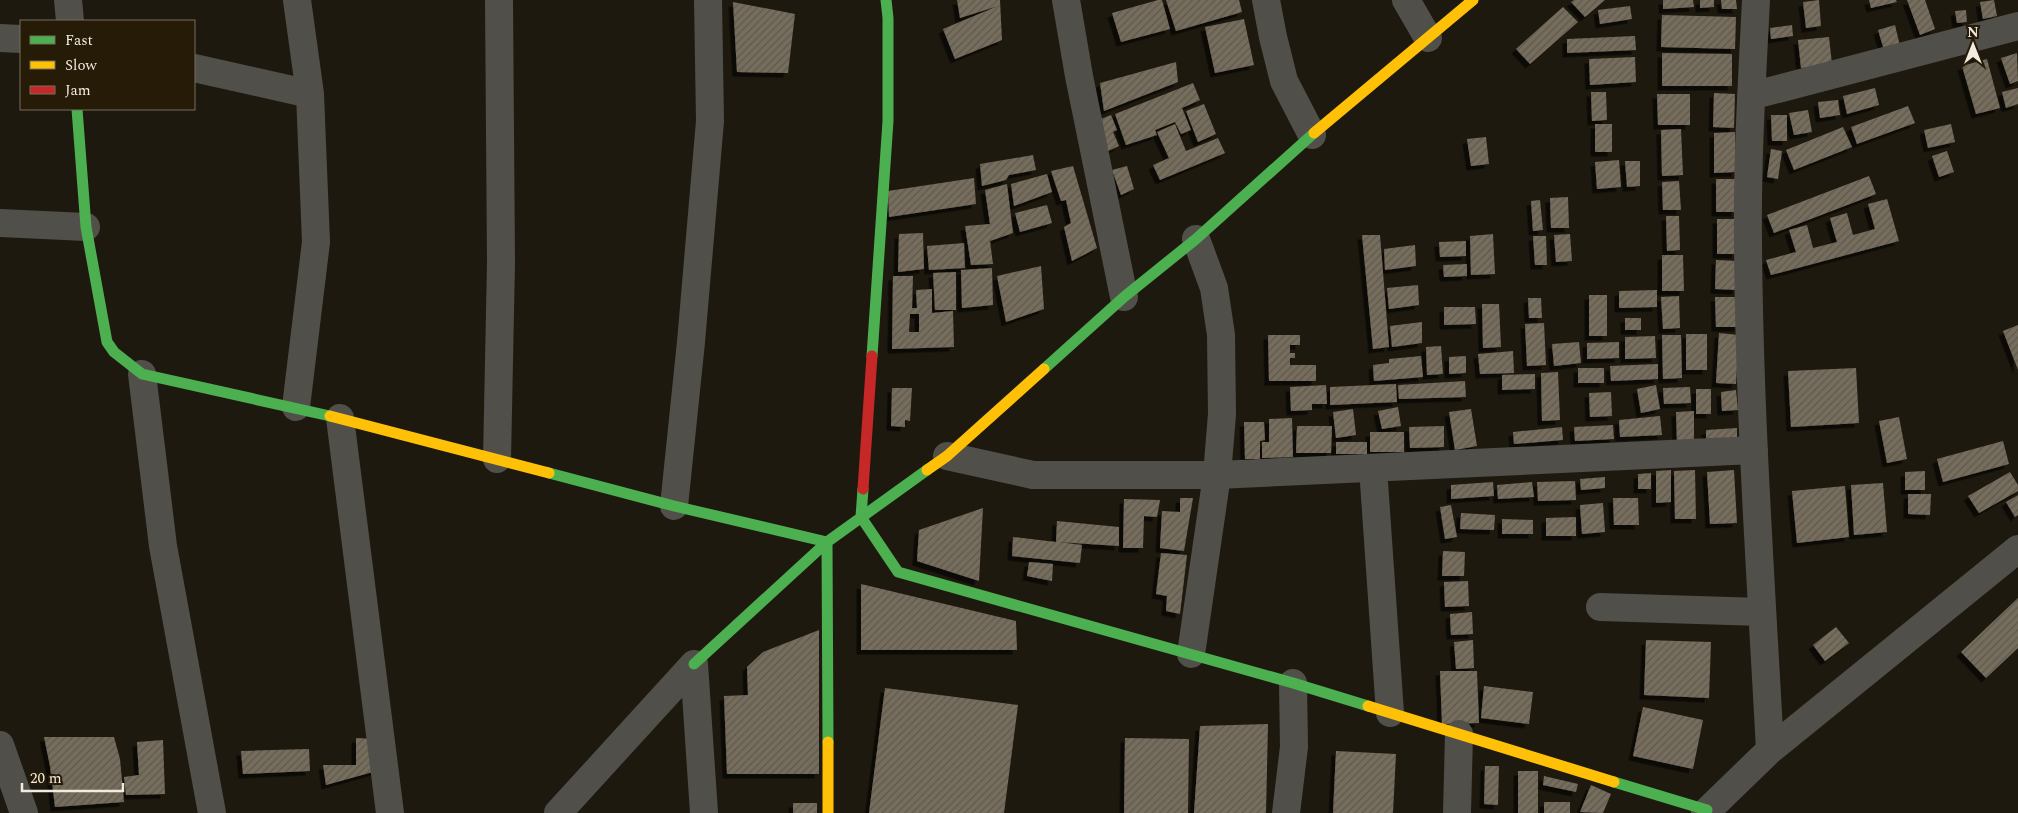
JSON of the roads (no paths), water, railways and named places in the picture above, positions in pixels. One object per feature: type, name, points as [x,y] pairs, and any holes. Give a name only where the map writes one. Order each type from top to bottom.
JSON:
[{"type":"street","points":[[68,0],[70,20]]},
{"type":"street","points":[[296,407],[316,242],[310,94],[297,0]]},
{"type":"street","points":[[497,459],[501,263],[498,0]]},
{"type":"street","points":[[674,506],[691,342],[710,122],[708,0]]},
{"type":"street","points":[[886,0],[888,18],[888,122],[861,517],[898,572],[1293,683],[1706,812],[1770,750],[2018,548]]},
{"type":"street","points":[[1066,0],[1079,76],[1124,296]]},
{"type":"street","points":[[1266,0],[1272,37],[1284,81],[1312,135]]},
{"type":"street","points":[[1406,0],[1428,38]]},
{"type":"street","points":[[558,813],[694,664],[827,542],[947,456],[1124,296],[1196,239],[1312,135],[1473,0]]},
{"type":"street","points":[[1756,0],[1751,96],[1748,241],[1754,450],[1770,750]]},
{"type":"street","points":[[1751,96],[2018,26]]},
{"type":"street","points":[[0,38],[20,38]]},
{"type":"street","points":[[195,68],[310,94]]},
{"type":"street","points":[[78,110],[86,227],[107,342],[114,352],[142,374],[296,407],[674,506],[827,542]]},
{"type":"street","points":[[0,223],[86,227]]},
{"type":"street","points":[[1191,654],[1217,475],[1222,414],[1221,334],[1214,288],[1196,239]]},
{"type":"street","points":[[142,374],[163,546],[212,813]]},
{"type":"street","points":[[340,418],[390,813]]},
{"type":"street","points":[[947,456],[1033,475],[1217,475],[1754,450]]},
{"type":"street","points":[[1373,468],[1390,712]]},
{"type":"street","points":[[827,542],[828,813]]},
{"type":"street","points":[[1600,607],[1762,612]]},
{"type":"street","points":[[694,664],[704,813]]},
{"type":"street","points":[[1286,813],[1294,747],[1293,683]]},
{"type":"street","points":[[1457,813],[1459,734]]},
{"type":"street","points":[[0,745],[24,813]]}]
